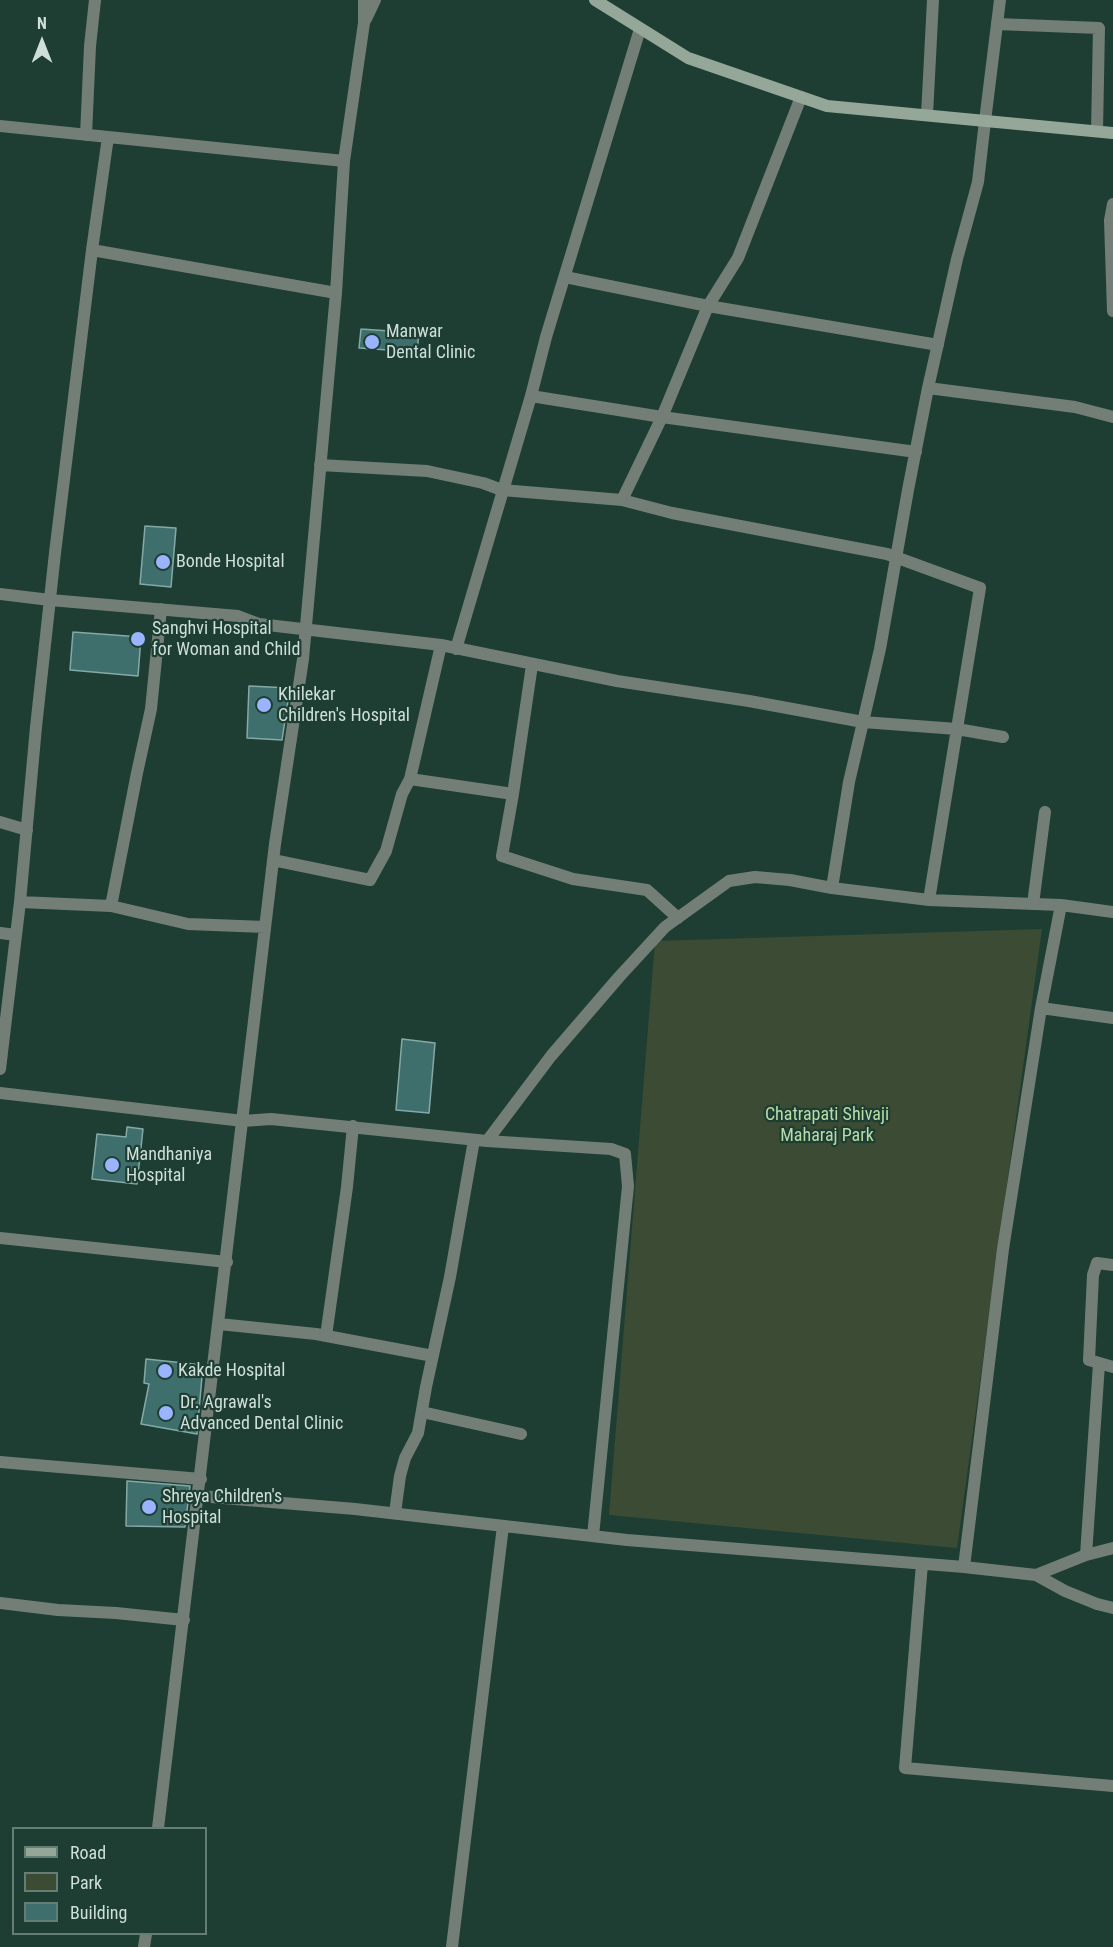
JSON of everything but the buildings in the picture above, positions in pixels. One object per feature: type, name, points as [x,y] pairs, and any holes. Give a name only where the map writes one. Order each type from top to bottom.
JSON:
[{"type":"main road","points":[[594,0],[688,58],[827,106],[1113,133]]},
{"type":"street","points":[[86,135],[90,46],[95,0]]},
{"type":"street","points":[[158,1827],[273,860],[306,630],[336,293],[345,161],[364,23],[364,0]]},
{"type":"street","points":[[364,23],[375,0]]},
{"type":"street","points":[[927,115],[933,0]]},
{"type":"street","points":[[832,888],[849,782],[880,649],[928,388],[957,259],[978,182],[1000,0]]},
{"type":"street","points":[[997,24],[1099,28],[1097,131]]},
{"type":"street","points":[[456,649],[546,338],[640,29]]},
{"type":"street","points":[[622,500],[662,417],[708,306],[738,258],[801,97]]},
{"type":"street","points":[[0,126],[345,161]]},
{"type":"street","points":[[0,1069],[20,902],[50,600],[92,250],[108,137]]},
{"type":"street","points":[[1113,204],[1110,220],[1113,311]]},
{"type":"street","points":[[92,250],[336,293]]},
{"type":"street","points":[[565,277],[708,306],[938,345]]},
{"type":"street","points":[[928,388],[1075,407],[1113,417]]},
{"type":"street","points":[[531,396],[662,417],[915,452]]},
{"type":"street","points":[[320,465],[428,471],[483,483],[502,490],[622,500],[672,513],[896,557],[980,588],[929,900]]},
{"type":"street","points":[[0,594],[238,616],[259,624],[441,645],[532,665],[863,722],[957,729],[1002,737]]},
{"type":"street","points":[[111,906],[151,709],[161,609]]},
{"type":"street","points":[[273,860],[370,880],[386,851],[402,794],[410,779],[441,645]]},
{"type":"street","points":[[532,665],[502,856],[573,879],[646,890],[678,918]]},
{"type":"street","points":[[410,779],[513,794]]},
{"type":"street","points":[[1033,904],[1045,812]]},
{"type":"street","points":[[0,822],[27,830]]},
{"type":"street","points":[[487,1142],[551,1056],[665,927],[729,881],[755,877],[929,900],[1061,905],[1113,912]]},
{"type":"street","points":[[20,902],[111,906],[188,924],[265,927]]},
{"type":"street","points":[[964,1567],[1003,1249],[1041,1008],[1061,905]]},
{"type":"street","points":[[0,933],[16,935]]},
{"type":"street","points":[[1041,1008],[1113,1018]]},
{"type":"street","points":[[0,1093],[243,1121],[271,1119],[487,1142],[611,1149],[625,1155],[628,1186],[593,1536]]},
{"type":"street","points":[[326,1335],[347,1187],[353,1126]]},
{"type":"street","points":[[395,1514],[405,1458],[418,1433],[450,1277],[474,1140]]},
{"type":"street","points":[[0,1238],[226,1262]]},
{"type":"street","points":[[1113,1265],[1097,1263],[1093,1275],[1089,1360],[1113,1366]]},
{"type":"street","points":[[219,1324],[326,1335],[433,1356]]},
{"type":"street","points":[[1086,1554],[1099,1364]]},
{"type":"street","points":[[422,1412],[521,1434]]},
{"type":"street","points":[[0,1462],[201,1479]]},
{"type":"street","points":[[198,1496],[395,1514],[593,1536],[1036,1575],[1065,1591],[1113,1608]]},
{"type":"street","points":[[452,1947],[503,1526]]},
{"type":"street","points":[[1036,1575],[1086,1554],[1113,1548]]},
{"type":"street","points":[[922,1564],[905,1768],[1113,1786]]},
{"type":"street","points":[[0,1603],[184,1620]]},
{"type":"green space","name":"Chatrapati Shivaji Maharaj Park","points":[[1042,929],[957,1548],[609,1515],[655,941]]},
{"type":"place","name":"Manwar Dental Clinic","points":[[372,342]]},
{"type":"place","name":"Bonde Hospital","points":[[163,562]]},
{"type":"place","name":"Sanghvi Hospital for Woman and Child","points":[[138,639]]},
{"type":"place","name":"Khilekar Children's Hospital","points":[[264,705]]},
{"type":"place","name":"Mandhaniya Hospital","points":[[112,1165]]},
{"type":"place","name":"Kakde Hospital","points":[[165,1371]]},
{"type":"place","name":"Dr. Agrawal's Advanced Dental Clinic","points":[[166,1413]]},
{"type":"place","name":"Shreya Children's Hospital","points":[[149,1507]]}]
